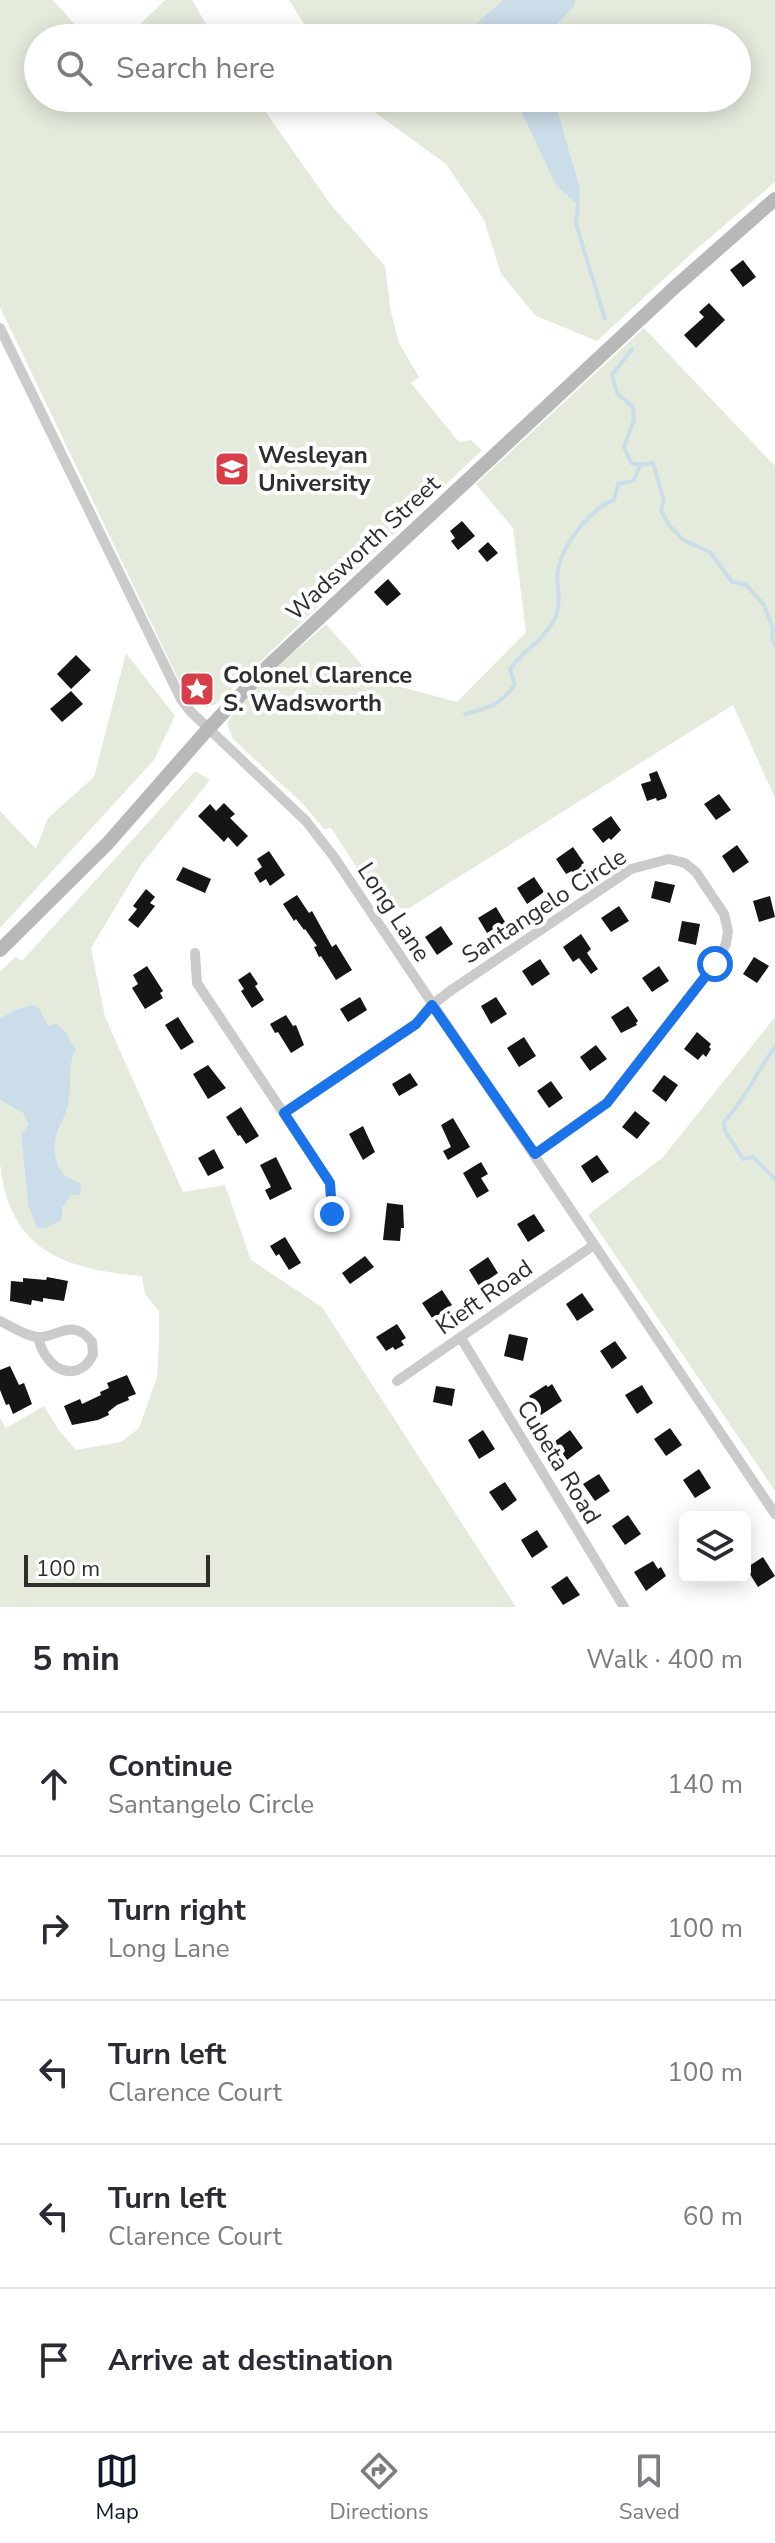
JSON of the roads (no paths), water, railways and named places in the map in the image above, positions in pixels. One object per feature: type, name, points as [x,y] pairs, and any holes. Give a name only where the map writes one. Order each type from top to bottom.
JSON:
[{"type":"street","name":"Wadsworth Street","points":[[0,950],[108,843],[208,729],[290,646],[665,296],[775,199]]},
{"type":"street","name":"Long Lane","points":[[0,328],[174,688],[190,711],[306,821],[334,857],[775,1514]]},
{"type":"street","name":"Santangelo Circle","points":[[284,1113],[416,1024],[432,1005],[631,869],[669,859],[685,863],[696,872],[724,914],[728,931],[726,944],[715,964],[607,1103],[535,1154]]},
{"type":"street","points":[[195,953],[197,983],[330,1183],[332,1214]]},
{"type":"street","name":"Kieft Road","points":[[397,1381],[594,1245]]},
{"type":"street","points":[[0,1321],[38,1338],[64,1330],[79,1331],[92,1342],[93,1354],[84,1367],[73,1372],[66,1371],[47,1359],[38,1338]]},
{"type":"street","name":"Cubeta Road","points":[[461,1338],[624,1607]]},
{"type":"water","points":[[503,0],[575,0],[575,5],[557,24],[475,24]]},
{"type":"water","points":[[558,112],[580,188],[579,206],[556,185],[522,113]]},
{"type":"water","points":[[33,1005],[40,1009],[48,1026],[57,1024],[64,1030],[76,1050],[67,1108],[56,1138],[55,1154],[62,1172],[81,1183],[80,1195],[72,1195],[62,1208],[62,1220],[45,1228],[37,1228],[28,1205],[21,1135],[28,1125],[23,1113],[0,1100],[0,1019],[14,1010]]},
{"type":"waterway","points":[[578,202],[576,224],[605,319]]},
{"type":"waterway","points":[[632,349],[612,375],[617,393],[633,407],[634,420],[624,447],[631,463],[653,463],[664,501],[661,510],[669,525],[683,540],[710,552],[732,582],[746,585],[764,605],[773,628],[775,645]]},
{"type":"waterway","points":[[465,714],[494,705],[515,684],[510,669],[546,632],[555,618],[558,569],[566,549],[587,519],[614,500],[618,484],[633,481],[640,466]]},
{"type":"waterway","points":[[775,1047],[724,1122],[725,1131],[743,1159],[753,1157],[775,1179]]},
{"type":"place","name":"Wesleyan University","points":[[232,469]]},
{"type":"place","name":"Colonel Clarence S. Wadsworth","points":[[197,689]]}]
